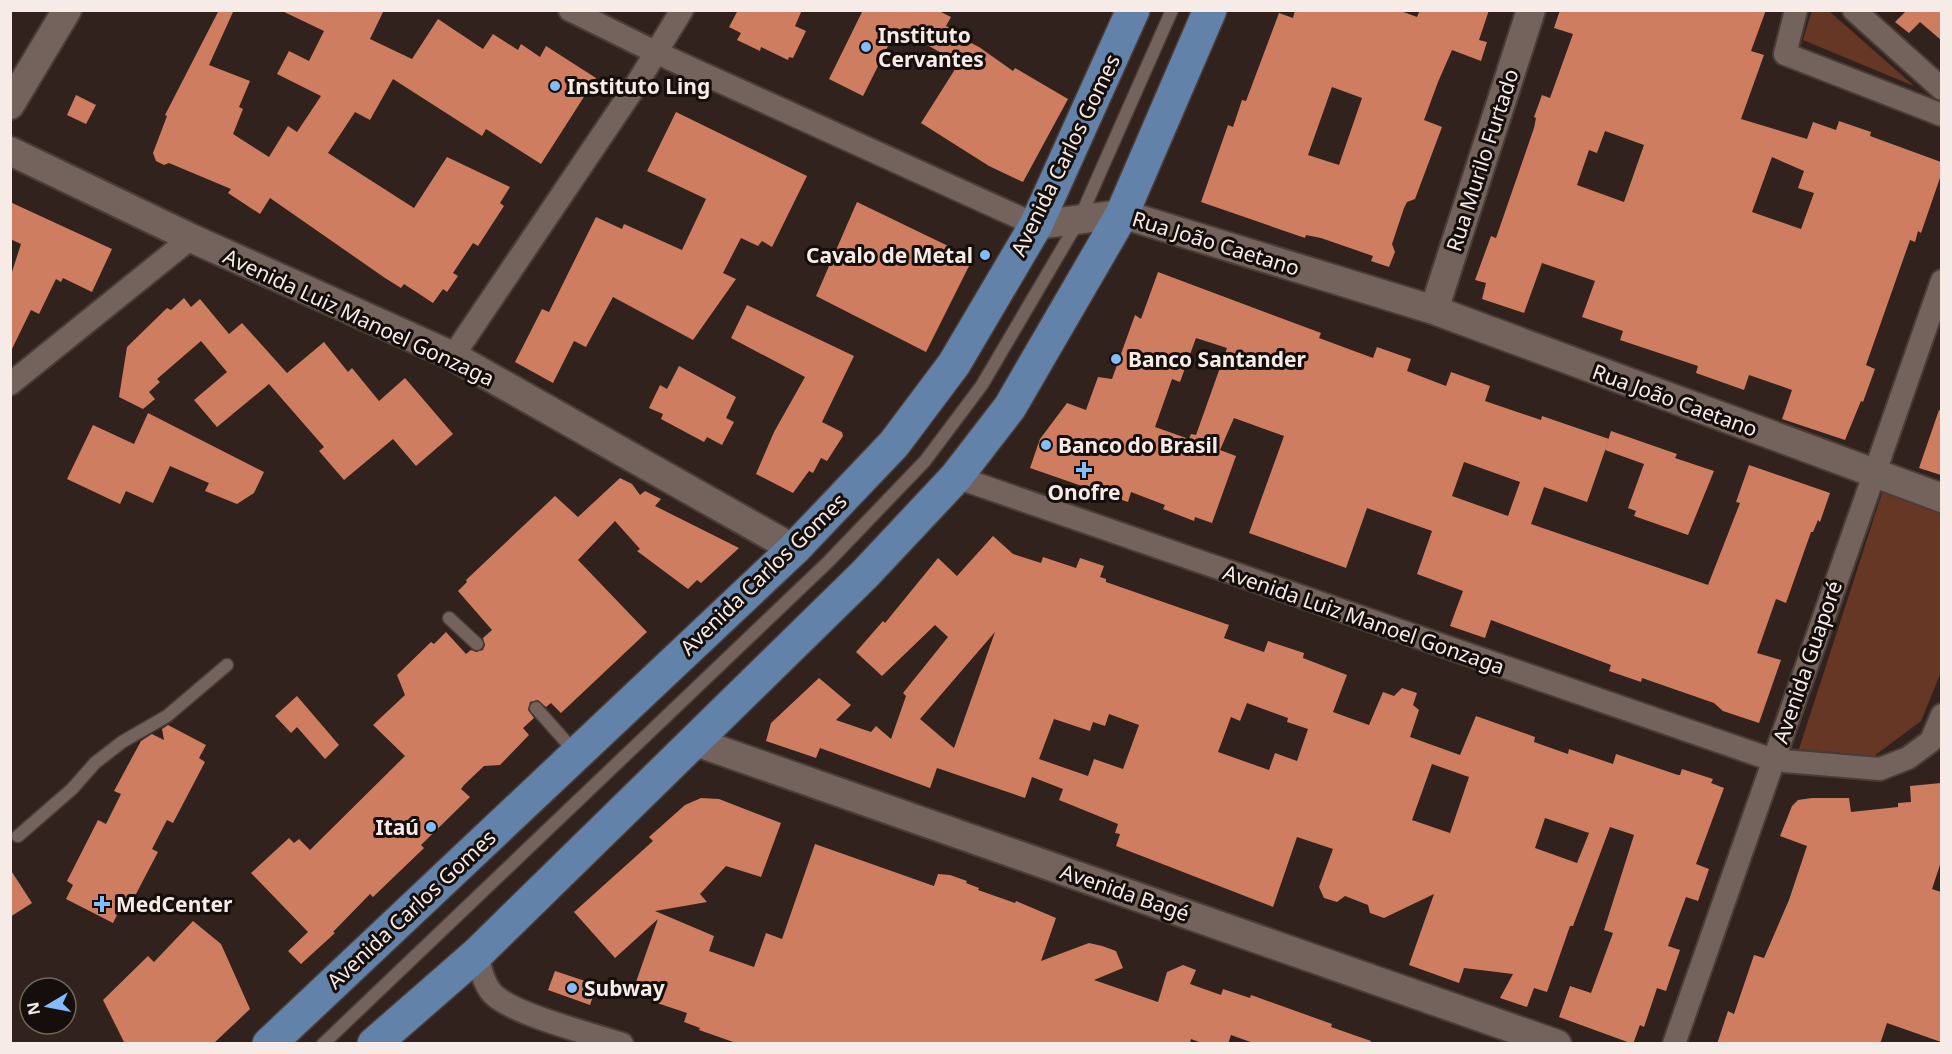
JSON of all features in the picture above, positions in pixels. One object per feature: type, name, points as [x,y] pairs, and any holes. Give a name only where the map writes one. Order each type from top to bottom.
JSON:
[{"type":"main road","name":"Avenida Carlos Gomes","points":[[269,1044],[794,549],[894,444],[954,364],[1036,225],[1133,10]]},
{"type":"main road","points":[[374,1044],[477,954],[865,574],[956,477],[1010,407],[1122,214],[1210,10]]},
{"type":"street","points":[[10,105],[67,10]]},
{"type":"street","points":[[570,10],[655,52],[1036,225]]},
{"type":"street","points":[[453,356],[636,85],[682,10]]},
{"type":"street","name":"Rua Murilo Furtado","points":[[1434,310],[1531,10]]},
{"type":"street","points":[[1796,10],[1785,54],[1941,115]]},
{"type":"street","points":[[1854,10],[1941,88]]},
{"type":"street","name":"Avenida Luiz Manoel Gonzaga","points":[[10,151],[191,238],[453,356],[794,549]]},
{"type":"street","name":"Rua João Caetano","points":[[1036,225],[1122,214],[1434,310],[1941,498]]},
{"type":"street","points":[[10,384],[191,238]]},
{"type":"street","name":"Avenida Guaporé","points":[[1674,1044],[1941,281]]},
{"type":"street","name":"Avenida Luiz Manoel Gonzaga","points":[[956,477],[1773,760],[1880,769],[1908,758],[1931,741],[1941,715]]},
{"type":"street","name":"Avenida Bagé","points":[[693,741],[1557,1044]]},
{"type":"street","points":[[477,954],[482,975],[492,993],[513,1007],[622,1044]]},
{"type":"lane","points":[[323,1044],[829,561],[925,461],[982,386],[1079,220],[1172,11]]},
{"type":"lane","points":[[449,618],[477,645]]},
{"type":"lane","points":[[18,836],[72,789],[95,763],[122,742],[166,716],[228,665]]},
{"type":"lane","points":[[536,708],[577,753]]},
{"type":"shaded area","points":[[1812,10],[1829,11],[1914,86],[1803,40]]},
{"type":"shaded area","points":[[1884,487],[1941,509],[1941,672],[1921,721],[1874,756],[1799,749]]},
{"type":"building","points":[[219,10],[233,12],[209,65],[250,81],[239,107],[243,109],[233,134],[269,157],[288,126],[297,132],[321,96],[277,74],[289,51],[309,61],[324,31],[280,10],[384,10],[370,39],[412,59],[438,19],[483,49],[493,34],[518,50],[521,44],[540,57],[546,46],[596,78],[541,164],[486,129],[482,136],[393,79],[370,120],[355,112],[328,153],[414,208],[447,157],[510,187],[500,203],[504,206],[478,246],[473,243],[453,273],[458,276],[447,292],[443,289],[433,303],[404,284],[401,288],[385,278],[270,198],[260,214],[228,193],[231,189],[169,163],[164,165],[156,161],[153,153],[167,116],[165,115]]},
{"type":"building","points":[[738,10],[802,10],[795,26],[806,31],[793,58],[789,57],[788,60],[761,47],[760,51],[737,40],[741,33],[729,27]]},
{"type":"building","points":[[863,10],[937,10],[951,17],[946,26],[952,29],[950,32],[979,47],[1013,71],[1015,68],[1068,99],[1023,182],[989,166],[921,123],[959,63],[897,28],[863,96],[829,79]]},
{"type":"building","points":[[1295,10],[1398,10],[1417,17],[1420,10],[1489,10],[1479,40],[1487,42],[1481,61],[1452,50],[1438,82],[1424,120],[1442,127],[1415,199],[1407,202],[1404,208],[1392,244],[1395,252],[1389,267],[1371,261],[1373,256],[1321,238],[1306,235],[1305,238],[1201,202],[1228,125],[1233,127],[1242,100],[1246,101],[1279,13],[1293,18]],"holes":[[[1332,87],[1362,98],[1339,165],[1308,155]]]},
{"type":"building","points":[[1560,10],[1766,10],[1751,51],[1764,55],[1741,119],[1807,139],[1813,122],[1836,130],[1839,121],[1871,132],[1870,136],[1941,162],[1941,175],[1921,233],[1918,231],[1915,242],[1910,240],[1866,365],[1875,369],[1845,440],[1782,419],[1792,390],[1749,375],[1744,390],[1696,373],[1698,366],[1620,340],[1623,331],[1582,317],[1595,281],[1542,263],[1524,313],[1482,299],[1486,283],[1475,280],[1491,236],[1496,238],[1534,128],[1536,118],[1534,117],[1542,95],[1550,98],[1573,34],[1554,28]],"holes":[[[1605,131],[1644,145],[1624,202],[1577,185],[1589,150],[1597,153]],[[1772,157],[1804,171],[1798,188],[1814,193],[1801,229],[1752,212]]]},
{"type":"building","points":[[1907,10],[1941,10],[1941,40],[1920,22],[1909,33],[1895,22]]},
{"type":"building","points":[[76,95],[96,105],[86,124],[67,115]]},
{"type":"building","points":[[676,112],[807,176],[772,247],[762,241],[758,246],[741,238],[723,273],[736,279],[693,340],[613,297],[586,347],[574,341],[553,383],[515,362],[542,309],[549,312],[596,217],[622,229],[624,224],[682,250],[706,199],[647,171]]},
{"type":"building","points":[[10,202],[112,249],[92,292],[63,278],[61,282],[56,279],[39,314],[31,310],[10,353],[10,278],[21,244],[10,239]]},
{"type":"building","points":[[857,202],[973,258],[926,352],[816,296]]},
{"type":"building","points":[[1158,272],[1321,333],[1319,338],[1373,358],[1377,347],[1411,359],[1407,371],[1446,386],[1451,372],[1490,386],[1485,401],[1541,420],[1542,416],[1609,439],[1587,502],[1544,487],[1531,524],[1708,585],[1740,503],[1736,502],[1749,465],[1830,493],[1820,522],[1818,520],[1811,532],[1786,603],[1776,599],[1757,653],[1781,660],[1759,723],[1723,711],[1714,703],[1642,678],[1641,682],[1609,671],[1611,665],[1491,620],[1485,638],[1450,626],[1463,591],[1417,574],[1432,531],[1367,508],[1346,568],[1249,533],[1284,436],[1234,418],[1220,450],[1236,456],[1212,523],[1195,517],[1194,521],[1163,509],[1165,505],[1131,492],[1128,502],[1030,468],[1040,439],[1067,403],[1086,410],[1098,377],[1112,379],[1135,315],[1141,319]],"holes":[[[1196,338],[1227,348],[1196,435],[1191,434],[1189,439],[1155,427],[1172,379],[1180,382]],[[1464,462],[1520,482],[1508,516],[1452,496]]]},
{"type":"building","points":[[184,298],[191,307],[200,299],[229,334],[242,323],[287,373],[324,342],[348,372],[352,368],[379,401],[405,378],[453,434],[416,466],[393,439],[344,480],[319,451],[324,447],[269,384],[217,427],[194,400],[227,372],[201,341],[157,379],[160,382],[149,392],[155,399],[143,409],[119,397],[127,347],[167,308],[171,310]]},
{"type":"building","points":[[747,305],[854,356],[822,422],[842,432],[843,436],[827,461],[821,458],[813,473],[809,471],[793,493],[756,474],[774,432],[805,377],[731,338]]},
{"type":"building","points":[[679,366],[736,397],[726,418],[734,422],[722,445],[707,437],[704,442],[661,419],[663,414],[649,408],[660,385],[667,389]]},
{"type":"building","points":[[1939,410],[1941,411],[1941,475],[1919,468]]},
{"type":"building","points":[[148,413],[264,472],[254,493],[237,504],[205,491],[209,483],[170,466],[153,503],[126,491],[120,504],[67,479],[93,425],[134,444]]},
{"type":"building","points":[[1611,431],[1677,454],[1675,458],[1714,471],[1688,535],[1634,516],[1636,511],[1628,508],[1644,464],[1605,450]]},
{"type":"building","points":[[620,478],[632,484],[640,495],[645,491],[661,499],[655,506],[739,548],[701,583],[697,580],[688,589],[637,551],[640,549],[615,521],[578,560],[647,632],[561,713],[551,703],[546,707],[538,700],[530,702],[528,710],[534,718],[523,728],[529,735],[500,765],[484,766],[464,785],[461,789],[470,797],[421,845],[424,848],[373,897],[370,894],[333,932],[335,933],[301,964],[288,951],[308,932],[251,873],[289,838],[294,843],[299,839],[310,850],[405,756],[373,725],[405,695],[397,675],[431,642],[434,644],[446,632],[466,654],[471,650],[476,652],[483,650],[485,645],[483,638],[492,630],[458,591],[467,582],[466,580],[555,496],[578,517]]},
{"type":"building","points":[[993,536],[1013,554],[1041,563],[1043,557],[1076,568],[1080,558],[1104,566],[1100,577],[1106,579],[1106,582],[1229,625],[1224,638],[1264,652],[1268,641],[1304,653],[1303,658],[1347,675],[1333,712],[1369,725],[1383,692],[1394,696],[1402,688],[1417,693],[1413,705],[1419,710],[1410,737],[1460,755],[1476,716],[1535,737],[1534,742],[1568,754],[1569,749],[1613,764],[1616,754],[1678,775],[1682,769],[1713,779],[1711,783],[1724,788],[1696,864],[1709,869],[1698,901],[1686,897],[1668,946],[1680,950],[1666,991],[1657,988],[1644,1027],[1640,1025],[1633,1044],[1559,1017],[1570,986],[1591,993],[1613,933],[1604,930],[1634,835],[1610,827],[1573,926],[1570,926],[1547,992],[1534,988],[1527,1007],[1500,998],[1513,974],[1464,968],[1459,983],[1409,965],[1434,894],[1384,918],[1370,913],[1368,905],[1345,896],[1337,902],[1324,898],[1319,887],[1333,849],[1297,837],[1273,907],[1116,846],[1120,834],[1115,833],[1118,824],[1059,800],[1063,789],[1032,777],[1025,798],[937,768],[930,788],[820,748],[816,758],[766,741],[771,723],[819,678],[851,705],[836,720],[871,732],[876,726],[891,739],[906,696],[903,693],[948,637],[935,625],[882,676],[856,652],[883,621],[885,623],[938,558],[957,576]],"holes":[[[995,632],[954,748],[920,719]],[[1247,703],[1288,718],[1287,722],[1308,729],[1297,761],[1275,753],[1269,770],[1218,752],[1231,717],[1240,721]],[[1109,714],[1139,725],[1123,769],[1094,759],[1088,776],[1039,759],[1054,719],[1090,731],[1093,722],[1105,726]],[[1432,764],[1469,777],[1450,833],[1412,820]],[[1545,818],[1589,833],[1577,863],[1535,848]]]},
{"type":"building","points":[[297,696],[339,745],[325,759],[297,727],[291,733],[275,716]]},
{"type":"building","points":[[168,725],[206,745],[199,758],[205,762],[173,823],[167,820],[152,849],[158,852],[126,913],[120,909],[113,923],[66,899],[73,885],[67,881],[98,820],[106,824],[121,794],[114,791],[141,741],[152,734],[164,740],[162,729]]},
{"type":"building","points":[[1941,783],[1941,862],[1932,889],[1941,892],[1941,1042],[1887,1023],[1880,1044],[1717,1044],[1728,1011],[1734,1014],[1754,955],[1764,958],[1789,900],[1807,846],[1780,836],[1792,806],[1798,800],[1812,798],[1849,798],[1851,812],[1898,807],[1898,803],[1911,802],[1910,786]]},
{"type":"building","points":[[701,798],[719,799],[781,823],[761,877],[726,866],[700,894],[707,902],[655,911],[714,936],[709,951],[754,967],[766,933],[782,939],[815,844],[934,886],[938,874],[950,875],[967,881],[966,883],[979,888],[978,890],[1015,903],[1016,901],[1056,918],[1041,961],[1089,943],[1102,946],[1116,951],[1123,968],[1094,980],[1158,1002],[1167,972],[1183,965],[1196,970],[1190,984],[1221,995],[1223,989],[1250,998],[1251,995],[1332,1024],[1331,1027],[1371,1041],[1370,1044],[1256,1044],[1231,1035],[1228,1044],[1204,1044],[1191,1039],[1190,1044],[739,1044],[699,1030],[700,1028],[684,1022],[687,1013],[654,1002],[636,982],[658,919],[615,958],[574,912],[653,841],[649,837],[685,805]]},
{"type":"building","points":[[10,869],[32,903],[10,917]]},
{"type":"building","points":[[193,921],[221,944],[250,1009],[213,1044],[125,1044],[103,1000],[148,956],[154,962]]},
{"type":"building","name":"Subway","points":[[555,971],[597,985],[590,1005],[548,990]]},
{"type":"place","name":"Instituto Cervantes","points":[[866,47]]},
{"type":"place","name":"Instituto Ling","points":[[555,86]]},
{"type":"place","name":"Cavalo de Metal","points":[[985,255]]},
{"type":"place","name":"Banco Santander","points":[[1116,359]]},
{"type":"place","name":"Banco do Brasil","points":[[1046,445]]},
{"type":"place","name":"Onofre","points":[[1084,470]]},
{"type":"place","name":"Itaú","points":[[431,827]]},
{"type":"place","name":"MedCenter","points":[[102,904]]},
{"type":"place","name":"Subway","points":[[572,988]]}]
